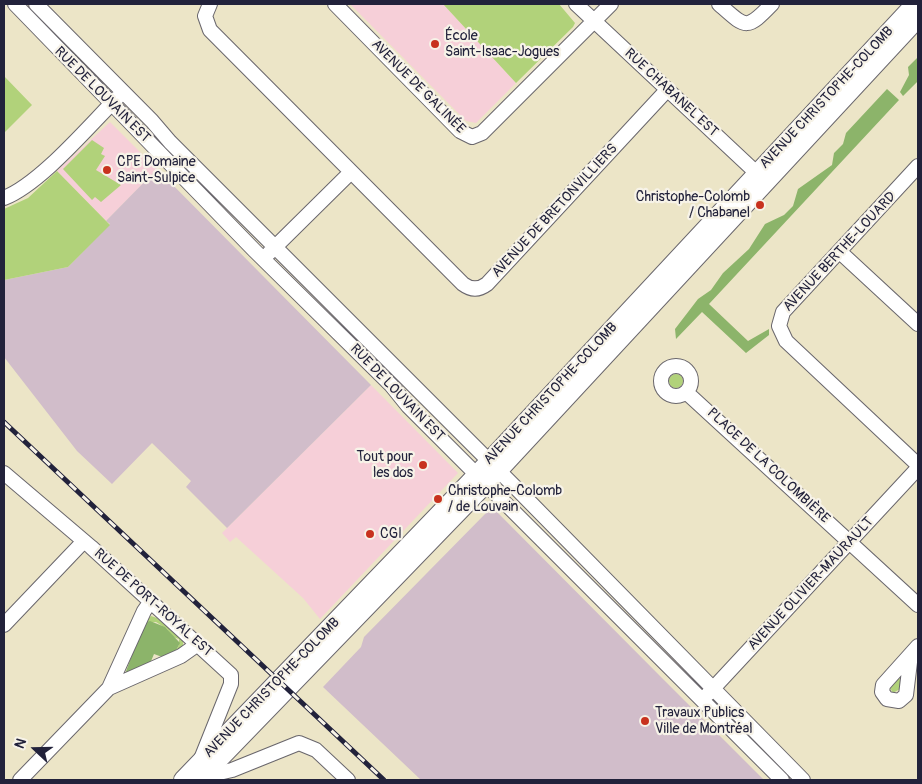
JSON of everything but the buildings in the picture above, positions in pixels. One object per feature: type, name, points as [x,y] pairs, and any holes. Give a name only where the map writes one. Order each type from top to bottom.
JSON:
[{"type":"main road","name":"AVENUE CHRISTOPHE-COLOMB","points":[[762,177],[914,4]]},
{"type":"main road","name":"AVENUE CHRISTOPHE-COLOMB","points":[[183,780],[200,773],[488,472],[762,177],[918,18]]},
{"type":"street","name":"RUE DE LOUVAIN EST","points":[[15,4],[111,104],[391,385],[408,406],[488,472],[713,689],[803,780]]},
{"type":"street","name":"RUE DE LOUVAIN EST","points":[[38,4],[274,247],[703,700],[782,780]]},
{"type":"street","points":[[26,16],[38,4]]},
{"type":"street","name":"AVENUE DE BRETONVILLIERS","points":[[210,4],[205,16],[208,28],[463,284],[470,288],[480,288],[487,284],[668,90]]},
{"type":"street","name":"AVENUE DE GALINÉE","points":[[335,4],[460,131],[472,137],[482,133],[611,4]]},
{"type":"street","name":"RUE CHABANEL EST","points":[[576,4],[762,177]]},
{"type":"street","points":[[719,4],[740,22],[747,24],[755,21],[772,4]]},
{"type":"street","points":[[4,198],[22,189],[34,180],[123,92]]},
{"type":"street","name":"AVENUE BERTHE-LOUARD","points":[[918,166],[783,312],[779,322],[780,333],[786,342],[918,467]]},
{"type":"street","points":[[263,258],[351,172]]},
{"type":"street","points":[[840,252],[917,321]]},
{"type":"street","name":"PLACE DE LA COLOMBIÈRE","points":[[686,392],[918,605]]},
{"type":"street","name":"AVENUE OLIVIER-MAURAULT","points":[[703,700],[918,467]]},
{"type":"street","name":"RUE DE PORT-ROYAL EST","points":[[4,473],[84,541],[229,673],[232,678],[200,773]]},
{"type":"street","points":[[4,625],[84,541]]},
{"type":"street","points":[[20,780],[109,688],[144,611],[151,601]]},
{"type":"street","points":[[109,688],[181,656],[198,644]]},
{"type":"street","points":[[200,773],[232,770],[299,743],[316,750],[348,780]]},
{"type":"shaded area","name":"École Saint-Isaac-Jogues","points":[[350,4],[443,4],[516,83],[476,123],[466,121]]},
{"type":"shaded area","name":"CPE Domaine Saint-Sulpice","points":[[110,122],[157,169],[106,221],[57,171]]},
{"type":"shaded area","points":[[157,169],[371,385],[227,528],[186,487],[191,481],[152,443],[112,484],[77,451],[4,357],[4,280],[68,267],[110,224],[106,221]]},
{"type":"shaded area","points":[[371,385],[458,473],[320,619],[303,598],[236,537],[230,542],[222,533]]},
{"type":"shaded area","points":[[496,511],[764,780],[421,780],[323,687],[361,647],[364,637],[486,513]]},
{"type":"green space","points":[[443,4],[559,4],[575,23],[516,83]]},
{"type":"green space","points":[[918,57],[918,81],[903,96],[900,92],[909,75],[908,67]]},
{"type":"green space","points":[[4,76],[32,105],[4,133]]},
{"type":"green space","points":[[887,89],[899,100],[709,304],[748,341],[769,329],[769,335],[746,353],[702,312],[676,339],[675,329],[698,299],[711,290],[723,273],[749,249],[765,224],[784,215],[793,206],[798,189],[832,165],[834,153],[843,144],[846,133]]},
{"type":"green space","points":[[92,140],[104,148],[101,154],[105,156],[96,170],[121,185],[101,202],[95,197],[92,200],[63,169]]},
{"type":"green space","points":[[57,171],[110,225],[68,267],[4,280],[4,209],[28,198]]},
{"type":"green space","points":[[676,374],[681,376],[683,381],[681,386],[676,388],[671,386],[669,381],[671,376]]},
{"type":"green space","points":[[151,616],[157,618],[183,640],[183,647],[174,654],[179,645],[179,639],[173,637],[167,629],[156,622],[144,623]]},
{"type":"green space","points":[[150,621],[165,627],[180,643],[174,654],[165,658],[154,654],[149,666],[125,674],[144,623]]},
{"type":"green space","points":[[898,678],[901,679],[900,689],[893,693],[890,688]]},
{"type":"railway","points":[[4,422],[384,780]]},
{"type":"place","name":"École Saint-Isaac-Jogues","points":[[435,44]]},
{"type":"place","name":"CPE Domaine Saint-Sulpice","points":[[107,170]]},
{"type":"place","name":"Christophe-Colomb / Chabanel","points":[[760,205]]},
{"type":"place","name":"Tout pour les dos","points":[[423,465]]},
{"type":"place","name":"Christophe-Colomb / de Louvain","points":[[438,499]]},
{"type":"place","name":"CGI","points":[[370,534]]},
{"type":"place","name":"Travaux Publics Ville de Montréal","points":[[645,721]]}]
